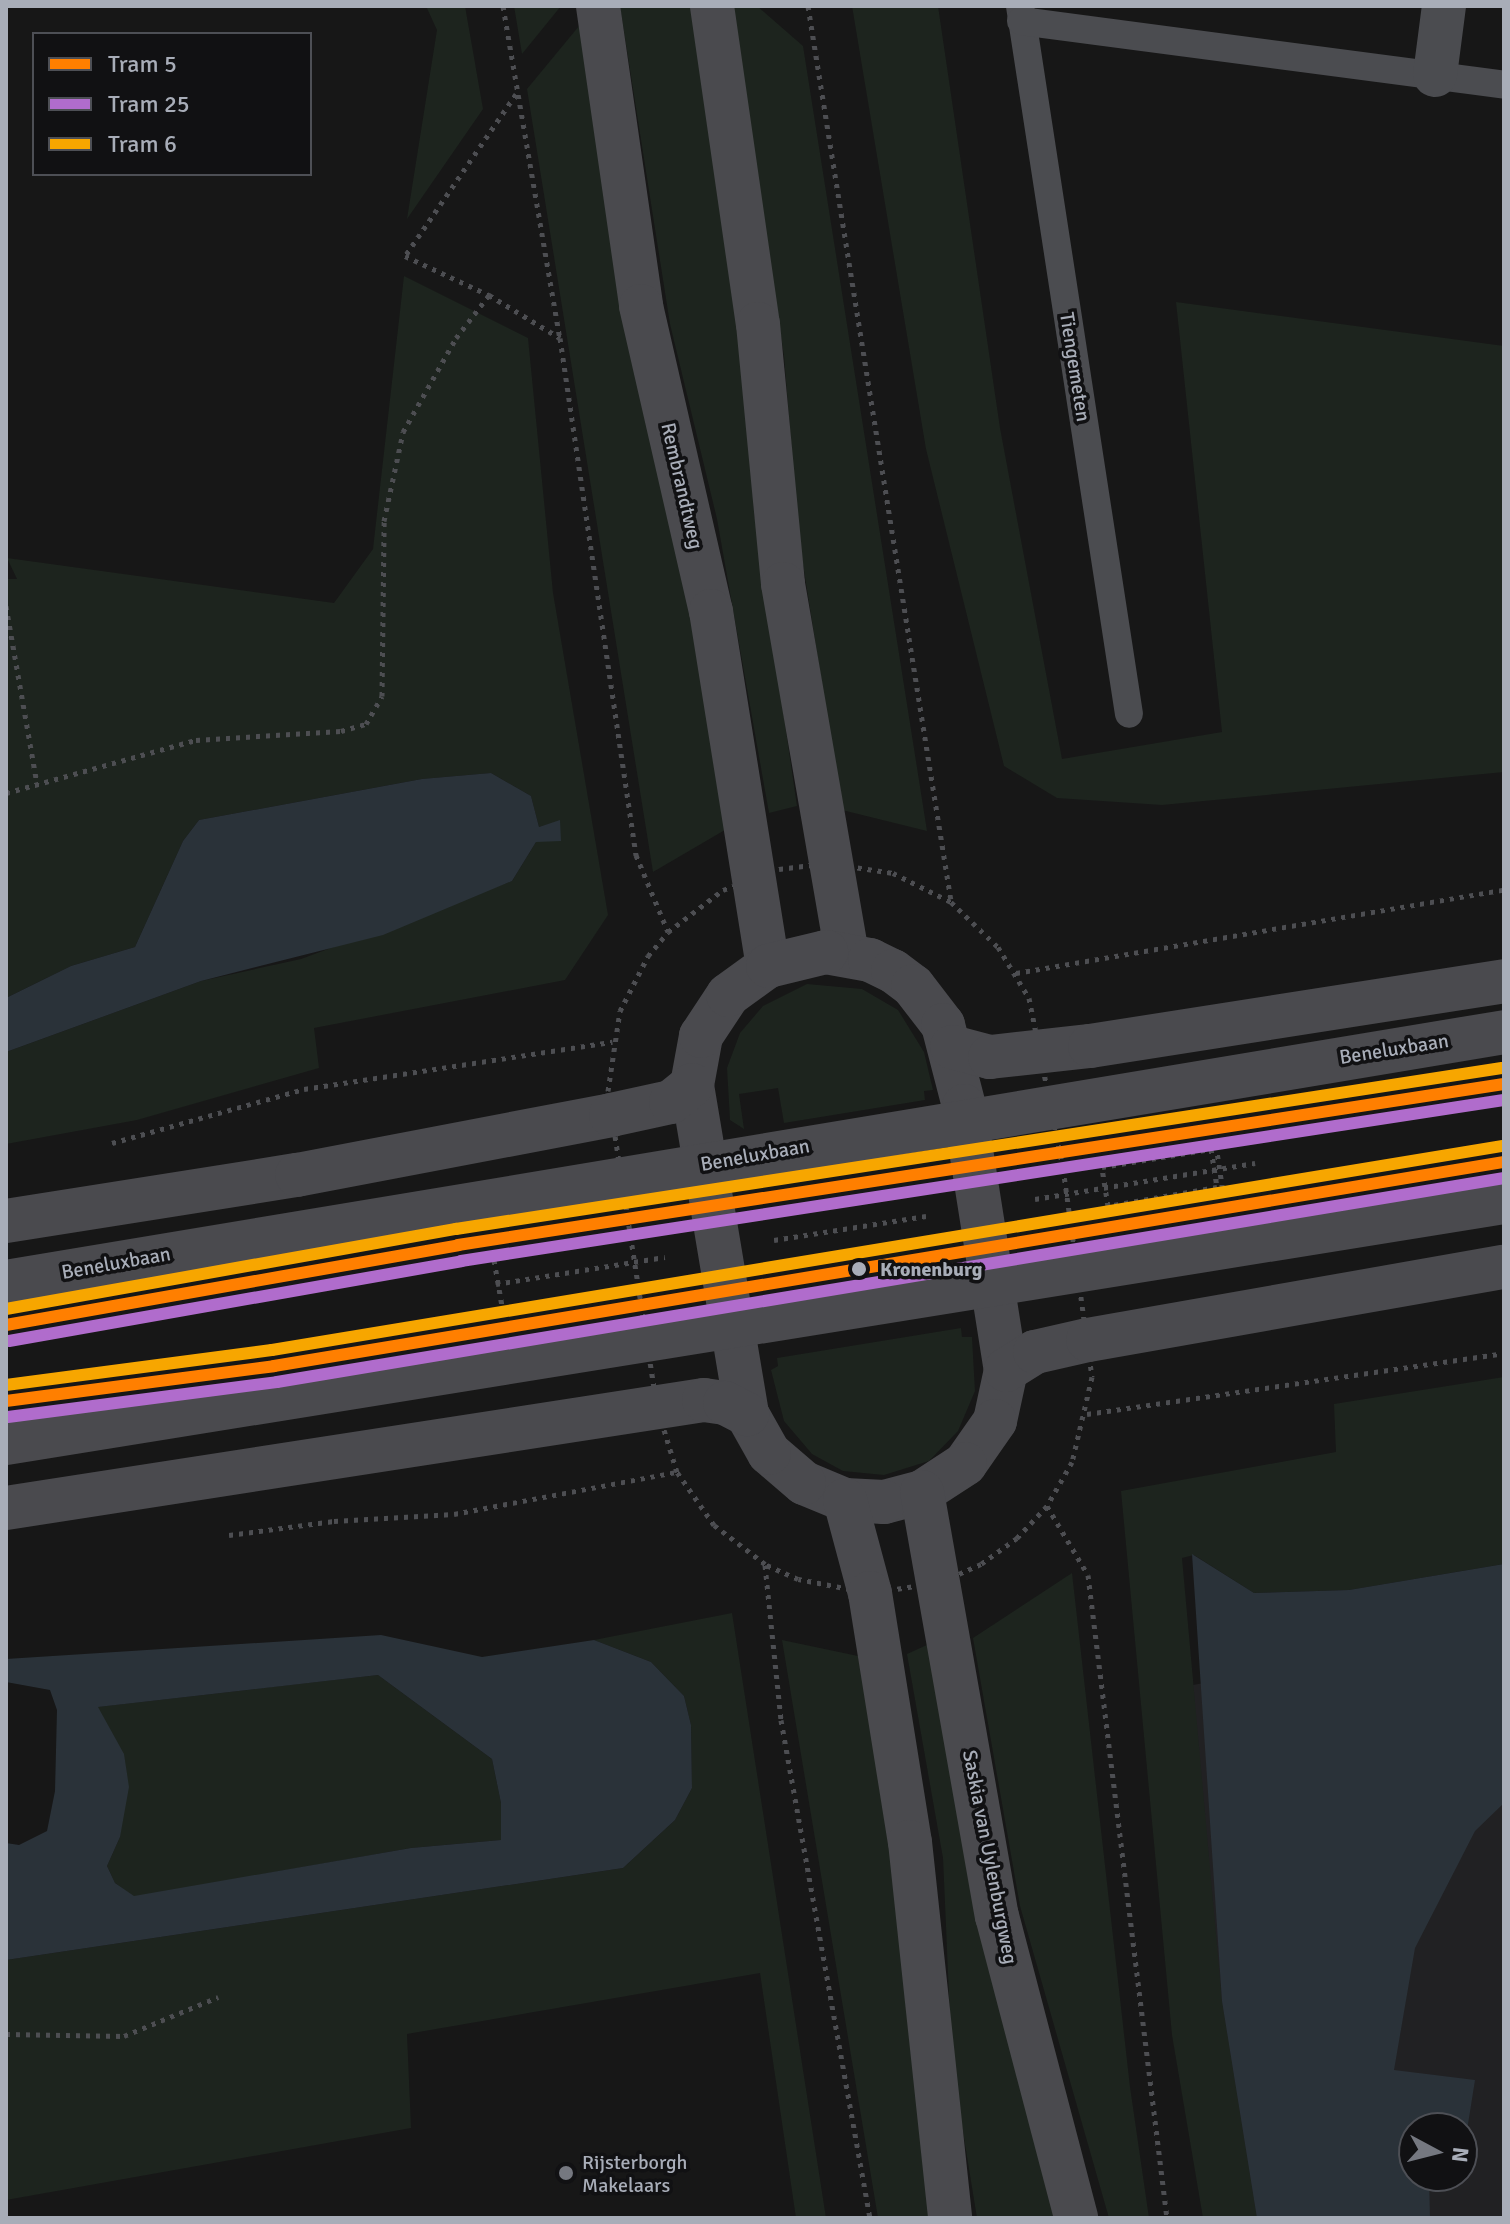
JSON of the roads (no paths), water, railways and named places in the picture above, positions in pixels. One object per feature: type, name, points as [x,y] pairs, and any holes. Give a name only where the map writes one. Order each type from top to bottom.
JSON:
[{"type":"street","name":"Rembrandtweg","points":[[598,6],[641,306],[711,611],[768,966]]},
{"type":"street","points":[[712,6],[758,324],[783,584],[847,954]]},
{"type":"street","points":[[1435,75],[1444,6]]},
{"type":"street","points":[[806,954],[847,954],[893,971],[913,986],[943,1025],[952,1047],[1006,1370],[1003,1396],[983,1444],[946,1481],[922,1492],[884,1502],[845,1500],[823,1494],[784,1470],[747,1414],[692,1085],[701,1036],[713,1014],[747,979],[768,966],[806,954]]},
{"type":"street","points":[[952,1047],[990,1057],[1090,1046],[1504,981]]},
{"type":"street","name":"Beneluxbaan","points":[[6,1282],[1504,1032]]},
{"type":"street","points":[[6,1221],[297,1175],[611,1115],[671,1102],[692,1085]]},
{"type":"street","points":[[6,1443],[1504,1202]]},
{"type":"street","points":[[1006,1370],[1035,1352],[1088,1340],[1504,1267]]},
{"type":"street","points":[[6,1508],[704,1400],[725,1403],[747,1414]]},
{"type":"street","name":"Saskia van Uylenburgweg","points":[[922,1492],[997,1916],[1076,2218]]},
{"type":"street","points":[[845,1500],[870,1593],[910,1842],[950,2218]]},
{"type":"lane","name":"Tiengemeten","points":[[1129,714],[1021,14],[1504,85]]},
{"type":"tram line","name":"6","points":[[6,1309],[456,1229],[1502,1068]]},
{"type":"tram line","name":"5","points":[[6,1325],[458,1245],[1504,1084]]},
{"type":"tram line","name":"25","points":[[9,1341],[461,1261],[1504,1100]]},
{"type":"tram line","name":"6","points":[[6,1385],[272,1350],[1501,1146]]},
{"type":"tram line","name":"5","points":[[6,1401],[274,1366],[1504,1162]]},
{"type":"tram line","name":"25","points":[[8,1417],[277,1382],[1504,1178]]},
{"type":"place","name":"Kronenburg","points":[[859,1269]]},
{"type":"place","name":"Rijsterborgh Makelaars","points":[[566,2173]]}]
